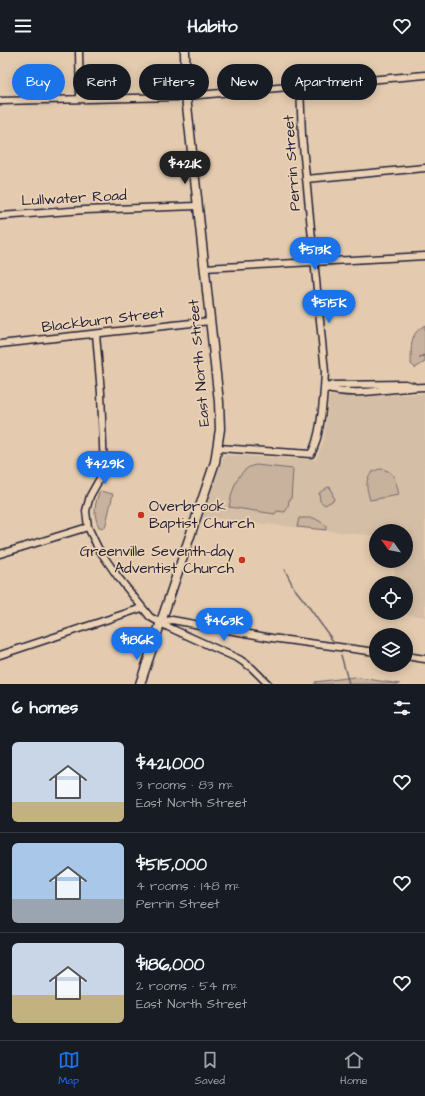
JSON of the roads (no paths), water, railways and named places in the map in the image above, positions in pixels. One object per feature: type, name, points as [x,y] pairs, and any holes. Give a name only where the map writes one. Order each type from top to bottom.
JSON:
[{"type":"main road","name":"East North Street","points":[[185,52],[185,64]]},
{"type":"main road","name":"East North Street","points":[[140,684],[218,448],[220,415],[186,100]]},
{"type":"street","points":[[79,52],[79,64]]},
{"type":"street","points":[[377,79],[425,74]]},
{"type":"street","points":[[209,94],[281,88]]},
{"type":"street","points":[[0,101],[73,99]]},
{"type":"street","name":"Perrin Street","points":[[218,448],[311,454],[316,443],[325,372],[306,179],[301,100]]},
{"type":"street","points":[[306,179],[425,168]]},
{"type":"street","name":"Lullwater Road","points":[[0,216],[85,210],[197,206]]},
{"type":"street","points":[[204,268],[425,256]]},
{"type":"street","name":"Blackburn Street","points":[[0,344],[210,321]]},
{"type":"street","points":[[96,334],[101,394],[104,471],[95,486],[88,504],[88,526],[102,556],[150,617],[239,659],[252,668],[268,684]]},
{"type":"street","points":[[324,388],[333,385],[404,384],[415,387]]},
{"type":"street","points":[[324,388],[334,391],[406,389],[425,386]]},
{"type":"street","points":[[0,554],[88,526]]},
{"type":"street","points":[[0,655],[142,608]]},
{"type":"street","points":[[161,622],[172,620],[272,638],[369,651]]},
{"type":"street","points":[[413,657],[425,659]]},
{"type":"waterway","points":[[420,358],[425,355]]},
{"type":"waterway","points":[[285,570],[294,588],[333,641]]},
{"type":"waterway","points":[[341,655],[349,684]]},
{"type":"place","name":"Overbrook Baptist Church","points":[[141,515]]},
{"type":"place","name":"Greenville Seventh-day Adventist Church","points":[[242,560]]}]
